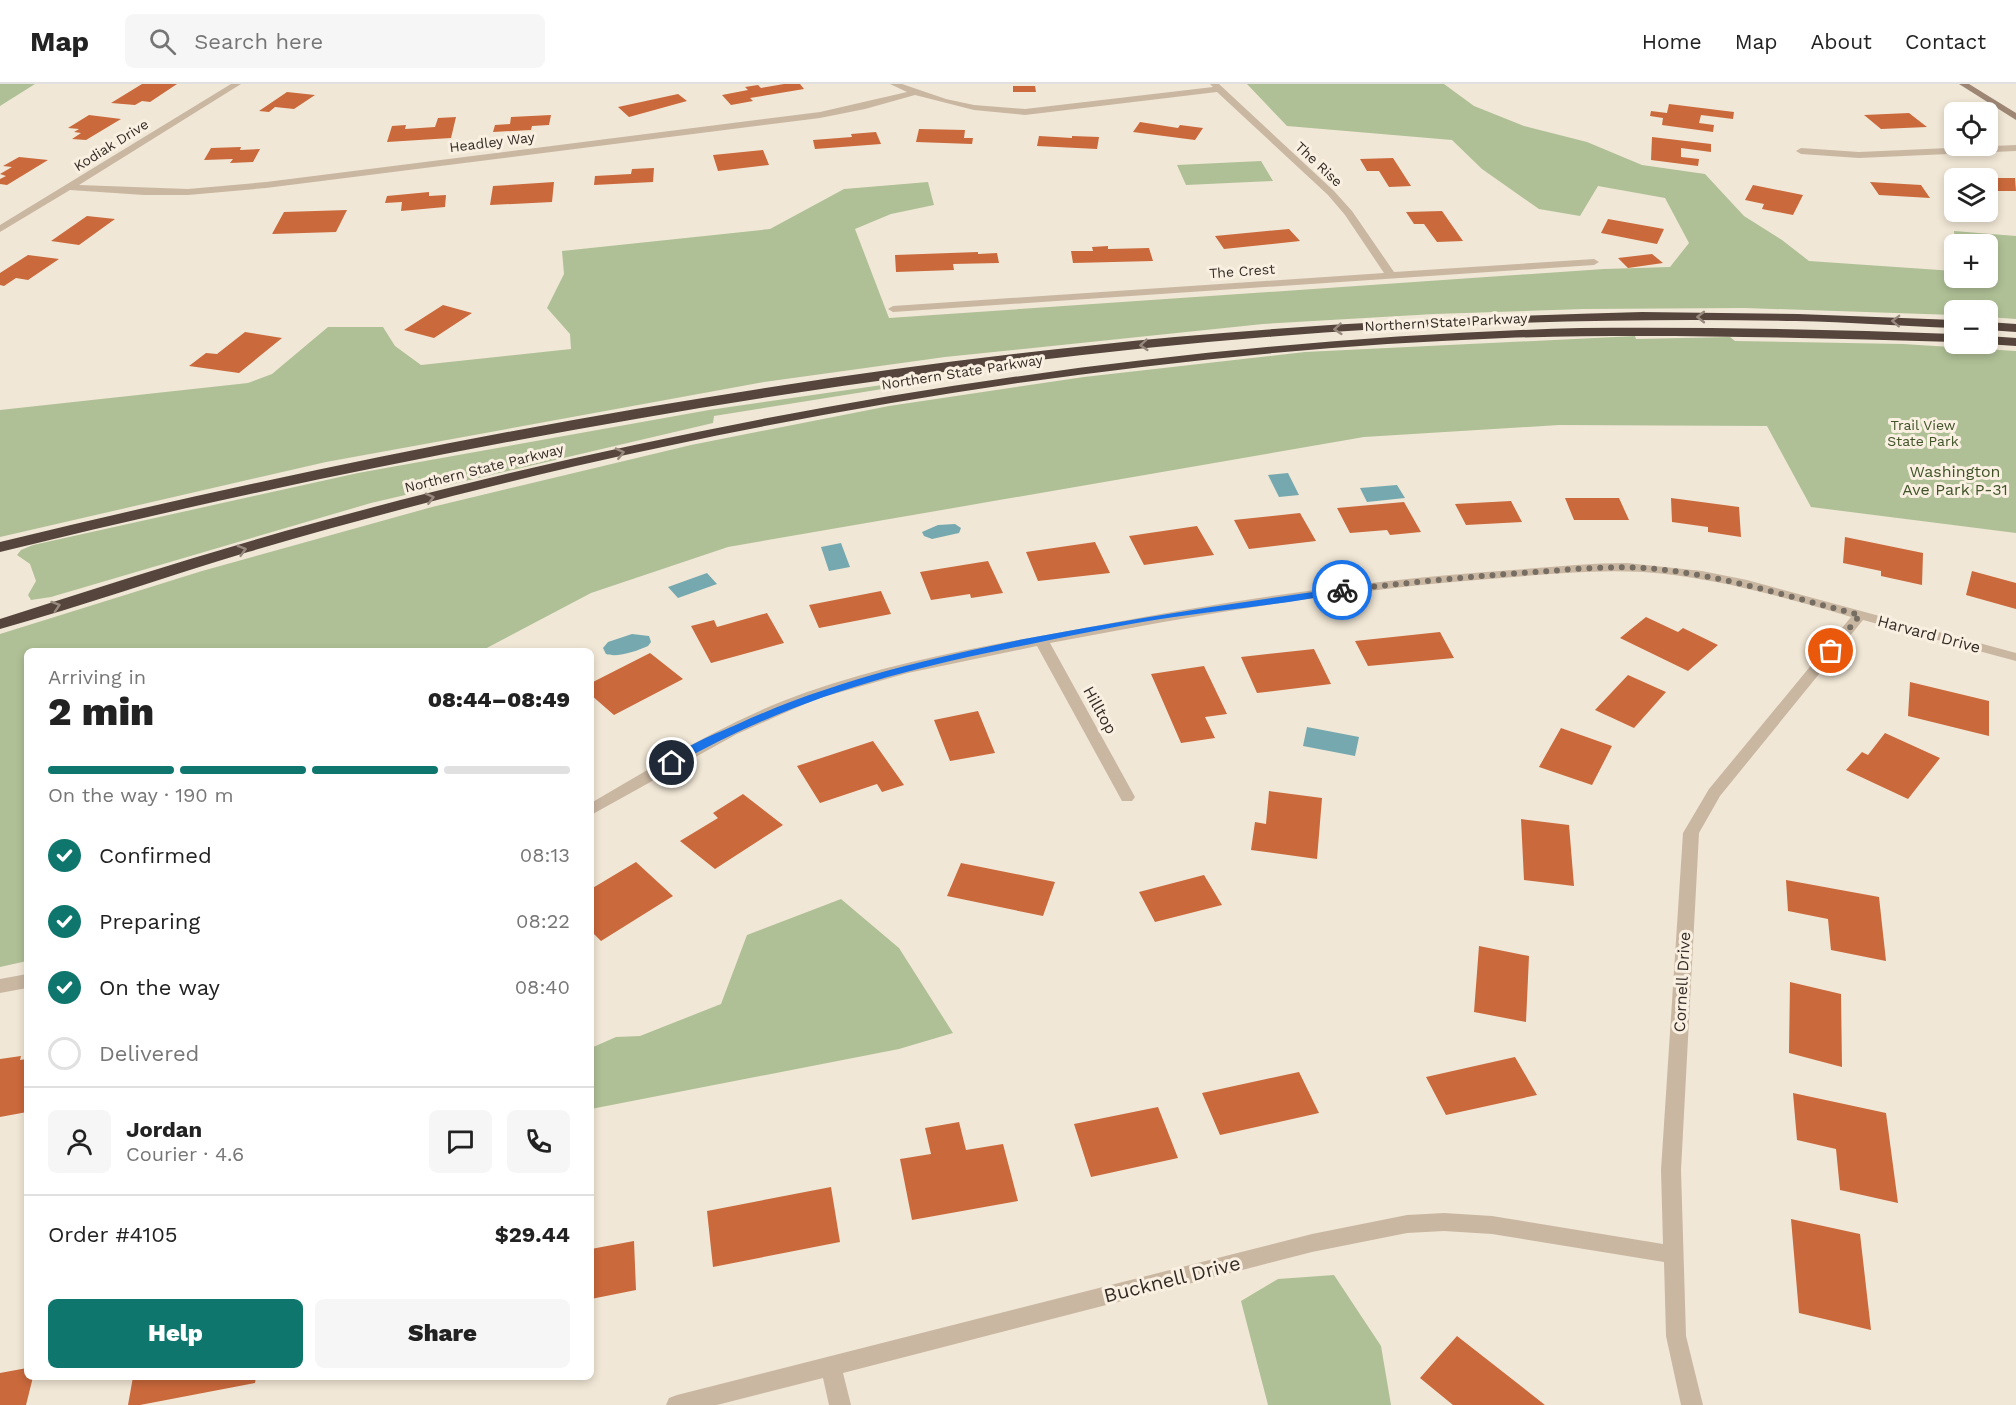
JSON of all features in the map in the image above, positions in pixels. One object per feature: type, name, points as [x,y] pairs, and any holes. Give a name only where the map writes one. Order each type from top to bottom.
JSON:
[{"type":"highway","name":"Northern State Parkway","points":[[0,547],[210,497],[412,455],[590,422],[840,381],[1102,349],[1363,327],[1602,316],[1798,318],[1944,324]]},
{"type":"highway","points":[[1998,327],[2016,328]]},
{"type":"highway","name":"Northern State Parkway","points":[[0,624],[325,525],[520,476],[680,439],[971,386],[1176,359],[1356,343],[1474,336],[1623,331],[1750,331],[1944,338]]},
{"type":"highway","points":[[1998,341],[2016,342]]},
{"type":"main road","points":[[1963,84],[2016,117]]},
{"type":"street","name":"Kodiak Drive","points":[[0,229],[237,84]]},
{"type":"street","points":[[894,84],[939,101],[970,108],[1025,112],[1216,86]]},
{"type":"street","name":"The Rise","points":[[1216,86],[1332,193],[1349,213],[1391,276]]},
{"type":"street","name":"Headley Way","points":[[69,187],[144,192],[188,192],[266,186],[820,115],[865,106],[915,92]]},
{"type":"street","points":[[1801,151],[1859,155],[2016,148]]},
{"type":"street","name":"The Crest","points":[[893,309],[1594,262]]},
{"type":"street","name":"Harvard Drive","points":[[594,808],[712,739],[782,707],[838,687],[973,652],[1171,615],[1303,595],[1450,578],[1596,568],[1653,568],[1713,576],[2016,657]]},
{"type":"street","name":"Cornell Drive","points":[[1692,1405],[1676,1336],[1671,1170],[1691,833],[1714,793],[1860,615]]},
{"type":"street","name":"Hilltop","points":[[1041,640],[1127,797]]},
{"type":"street","points":[[0,986],[24,982]]},
{"type":"street","name":"Bucknell Drive","points":[[677,1405],[1312,1243],[1407,1224],[1444,1221],[1492,1225],[1673,1255]]},
{"type":"street","points":[[831,1367],[840,1405]]},
{"type":"green space","points":[[0,84],[35,84],[0,106]]},
{"type":"green space","points":[[1247,84],[1444,84],[1474,106],[1524,126],[1587,142],[1642,165],[1705,174],[1744,216],[1782,240],[1809,261],[1944,270],[1944,288],[1998,288],[1998,235],[2016,236],[2016,319],[1998,318],[1998,300],[1944,300],[1944,315],[1745,308],[1583,309],[1434,314],[1263,324],[945,357],[764,382],[326,462],[0,537],[0,410],[248,383],[272,374],[328,327],[383,327],[395,346],[421,365],[571,349],[570,334],[547,308],[564,274],[562,251],[770,229],[844,189],[928,182],[934,205],[891,214],[855,229],[889,318],[1604,269],[1670,267],[1689,243],[1665,198],[1598,186],[1580,216],[1539,209],[1482,169],[1452,140],[1287,126]]},
{"type":"green space","points":[[1261,161],[1273,181],[1186,185],[1177,165]]},
{"type":"green space","points":[[1954,231],[1991,234],[1954,234]]},
{"type":"green space","name":"Trail View State Park","points":[[1635,336],[1636,339],[1730,337],[1735,341],[1903,344],[1944,347],[1944,354],[1998,354],[1998,350],[2016,351],[2016,533],[1811,507],[1767,426],[1559,425],[1364,437],[728,547],[591,593],[487,648],[24,648],[24,962],[0,967],[0,634],[202,571],[432,507],[691,445],[889,406],[1084,377],[1305,352]]},
{"type":"green space","points":[[924,379],[920,383],[714,416],[713,423],[371,503],[51,597],[31,600],[28,595],[36,581],[30,564],[17,555],[21,550],[33,545],[358,473],[709,410]]},
{"type":"green space","points":[[841,899],[899,948],[953,1033],[899,1049],[594,1108],[594,1047],[616,1037],[640,1036],[721,1004],[747,935]]},
{"type":"green space","points":[[1334,1275],[1381,1346],[1391,1405],[1268,1405],[1241,1301],[1278,1279]]},
{"type":"water","points":[[1288,473],[1299,495],[1279,497],[1268,475]]},
{"type":"water","points":[[1397,485],[1405,498],[1367,502],[1360,488]]},
{"type":"water","points":[[955,524],[961,528],[959,533],[932,539],[924,536],[922,532],[938,525]]},
{"type":"water","points":[[841,543],[850,567],[829,571],[821,547]]},
{"type":"water","points":[[707,573],[717,584],[678,598],[668,587]]},
{"type":"water","points":[[632,634],[649,636],[651,642],[648,646],[627,653],[606,654],[603,648],[608,642]]},
{"type":"water","points":[[1307,727],[1359,737],[1355,756],[1303,746]]},
{"type":"building","points":[[142,84],[177,84],[150,102],[142,101],[135,105],[111,103]]},
{"type":"building","points":[[800,84],[804,89],[750,98],[753,101],[731,105],[722,95],[748,90],[745,87],[758,85],[761,88]]},
{"type":"building","points":[[1013,86],[1035,86],[1036,92],[1013,92]]},
{"type":"building","points":[[287,92],[315,95],[294,109],[275,107],[269,112],[259,111]]},
{"type":"building","points":[[678,94],[687,101],[629,117],[618,107]]},
{"type":"building","points":[[1669,104],[1734,112],[1733,119],[1701,115],[1699,123],[1714,125],[1713,132],[1662,125],[1663,118],[1650,116],[1651,111],[1667,113]]},
{"type":"building","points":[[1909,113],[1927,127],[1881,129],[1864,115]]},
{"type":"building","points":[[89,115],[121,119],[86,140],[72,139],[81,133],[74,132],[79,129],[68,128]]},
{"type":"building","points":[[551,115],[549,125],[532,126],[531,130],[493,132],[495,125],[510,124],[511,117]]},
{"type":"building","points":[[456,117],[451,138],[387,142],[392,126],[406,125],[405,129],[435,127],[438,118]]},
{"type":"building","points":[[1140,122],[1178,128],[1180,125],[1203,128],[1195,140],[1133,132]]},
{"type":"building","points":[[919,129],[965,130],[964,138],[973,138],[972,144],[916,142]]},
{"type":"building","points":[[876,132],[881,144],[815,149],[813,140],[852,137],[851,134]]},
{"type":"building","points":[[1039,136],[1099,137],[1097,149],[1037,146]]},
{"type":"building","points":[[1652,137],[1711,144],[1711,152],[1681,148],[1681,157],[1699,159],[1698,166],[1651,160]]},
{"type":"building","points":[[241,147],[240,150],[260,149],[253,162],[230,163],[233,159],[204,160],[211,148]]},
{"type":"building","points":[[763,150],[769,165],[718,171],[713,155]]},
{"type":"building","points":[[19,157],[48,160],[7,185],[0,184],[0,179],[6,176],[0,174],[12,167],[3,166]]},
{"type":"building","points":[[1393,158],[1411,186],[1389,187],[1379,171],[1367,171],[1360,159]]},
{"type":"building","points":[[654,168],[653,182],[594,185],[595,176],[631,174],[632,169]]},
{"type":"building","points":[[1998,178],[2015,178],[2016,191],[1998,191]]},
{"type":"building","points":[[554,182],[552,202],[490,205],[493,186]]},
{"type":"building","points":[[1870,182],[1921,185],[1930,198],[1879,195]]},
{"type":"building","points":[[1753,185],[1803,195],[1793,215],[1762,209],[1764,204],[1745,200]]},
{"type":"building","points":[[429,192],[429,196],[446,195],[445,207],[401,211],[402,202],[385,203],[387,196]]},
{"type":"building","points":[[347,210],[336,232],[272,234],[284,212]]},
{"type":"building","points":[[1442,211],[1463,241],[1437,242],[1424,224],[1414,224],[1406,212]]},
{"type":"building","points":[[87,216],[115,219],[79,245],[51,241]]},
{"type":"building","points":[[1608,219],[1664,229],[1657,244],[1601,233]]},
{"type":"building","points":[[1289,229],[1300,241],[1224,249],[1215,236]]},
{"type":"building","points":[[1108,246],[1108,249],[1149,248],[1153,261],[1073,263],[1071,251],[1093,251],[1092,247]]},
{"type":"building","points":[[978,252],[978,254],[997,253],[999,263],[953,264],[954,270],[896,272],[895,255]]},
{"type":"building","points":[[1652,254],[1663,263],[1628,268],[1618,258]]},
{"type":"building","points":[[28,255],[59,259],[28,280],[16,278],[4,286],[0,285],[0,273]]},
{"type":"building","points":[[443,305],[472,313],[434,338],[404,330]]},
{"type":"building","points":[[245,332],[282,338],[239,373],[189,366],[206,353],[217,354]]},
{"type":"building","points":[[1565,498],[1619,498],[1629,520],[1574,520]]},
{"type":"building","points":[[1671,498],[1739,507],[1741,537],[1708,532],[1708,527],[1672,522]]},
{"type":"building","points":[[1511,501],[1522,522],[1466,525],[1455,504]]},
{"type":"building","points":[[1404,502],[1421,532],[1390,535],[1387,530],[1350,533],[1337,508]]},
{"type":"building","points":[[1300,513],[1316,541],[1249,549],[1234,520]]},
{"type":"building","points":[[1197,526],[1214,555],[1144,565],[1129,536]]},
{"type":"building","points":[[1845,537],[1923,553],[1922,585],[1881,576],[1881,571],[1843,563]]},
{"type":"building","points":[[1095,542],[1110,573],[1038,581],[1026,552]]},
{"type":"building","points":[[988,561],[1003,593],[971,598],[970,594],[931,600],[920,572]]},
{"type":"building","points":[[1972,571],[2016,583],[2016,609],[1966,595]]},
{"type":"building","points":[[881,591],[891,614],[819,628],[809,605]]},
{"type":"building","points":[[767,613],[784,643],[711,663],[691,626],[714,620],[717,627]]},
{"type":"building","points":[[1646,617],[1678,632],[1683,628],[1718,645],[1688,671],[1620,638]]},
{"type":"building","points":[[1440,632],[1454,658],[1368,666],[1355,641]]},
{"type":"building","points":[[1314,649],[1331,684],[1257,693],[1241,657]]},
{"type":"building","points":[[650,653],[683,679],[614,715],[594,698],[594,681]]},
{"type":"building","points":[[1204,666],[1227,714],[1205,717],[1215,738],[1181,743],[1151,674]]},
{"type":"building","points":[[1628,675],[1666,692],[1634,728],[1595,710]]},
{"type":"building","points":[[1910,682],[1989,701],[1989,736],[1908,716]]},
{"type":"building","points":[[978,711],[995,753],[950,761],[934,720]]},
{"type":"building","points":[[1561,728],[1612,746],[1592,785],[1539,767]]},
{"type":"building","points":[[1885,733],[1940,758],[1908,799],[1846,770],[1862,752],[1868,755]]},
{"type":"building","points":[[873,741],[904,785],[882,792],[877,784],[820,803],[797,766]]},
{"type":"building","points":[[1269,791],[1322,798],[1317,859],[1251,850],[1255,822],[1266,824]]},
{"type":"building","points":[[743,794],[783,825],[715,869],[680,841],[718,818],[713,813]]},
{"type":"building","points":[[1521,819],[1569,825],[1574,886],[1524,880]]},
{"type":"building","points":[[636,862],[673,896],[601,941],[594,934],[594,887]]},
{"type":"building","points":[[961,863],[1055,882],[1043,916],[947,896]]},
{"type":"building","points":[[1204,875],[1222,905],[1155,922],[1139,892]]},
{"type":"building","points":[[1786,880],[1879,897],[1886,961],[1831,950],[1828,919],[1788,911]]},
{"type":"building","points":[[1479,946],[1529,956],[1526,1022],[1474,1012]]},
{"type":"building","points":[[1790,982],[1841,994],[1842,1067],[1789,1053]]},
{"type":"building","points":[[21,1056],[20,1060],[24,1059],[24,1113],[0,1117],[0,1059]]},
{"type":"building","points":[[1515,1057],[1537,1095],[1446,1115],[1426,1077]]},
{"type":"building","points":[[1299,1072],[1319,1113],[1220,1135],[1202,1093]]},
{"type":"building","points":[[1793,1093],[1886,1113],[1898,1203],[1840,1190],[1836,1149],[1797,1140]]},
{"type":"building","points":[[1158,1107],[1178,1158],[1091,1177],[1074,1124]]},
{"type":"building","points":[[959,1122],[966,1150],[1003,1144],[1018,1201],[912,1220],[900,1159],[931,1154],[925,1128]]},
{"type":"building","points":[[831,1187],[840,1242],[713,1267],[707,1211]]},
{"type":"building","points":[[1791,1219],[1860,1234],[1871,1330],[1799,1313]]},
{"type":"building","points":[[634,1241],[636,1290],[594,1298],[594,1248]]},
{"type":"building","points":[[1457,1336],[1545,1405],[1453,1405],[1420,1378]]},
{"type":"building","points":[[24,1369],[24,1380],[32,1380],[26,1405],[0,1405],[0,1373]]},
{"type":"building","points":[[132,1380],[256,1380],[255,1383],[140,1405],[128,1405]]},
{"type":"way so far","points":[[1342,590],[1450,578],[1554,570],[1653,568],[1713,576],[1860,615],[1831,651]]},
{"type":"route","points":[[672,763],[712,739],[782,707],[838,687],[887,674],[973,652],[1086,630],[1342,590]]},
{"type":"park label","name":"Washington Ave Park P-31","points":[[1955,480]]}]
